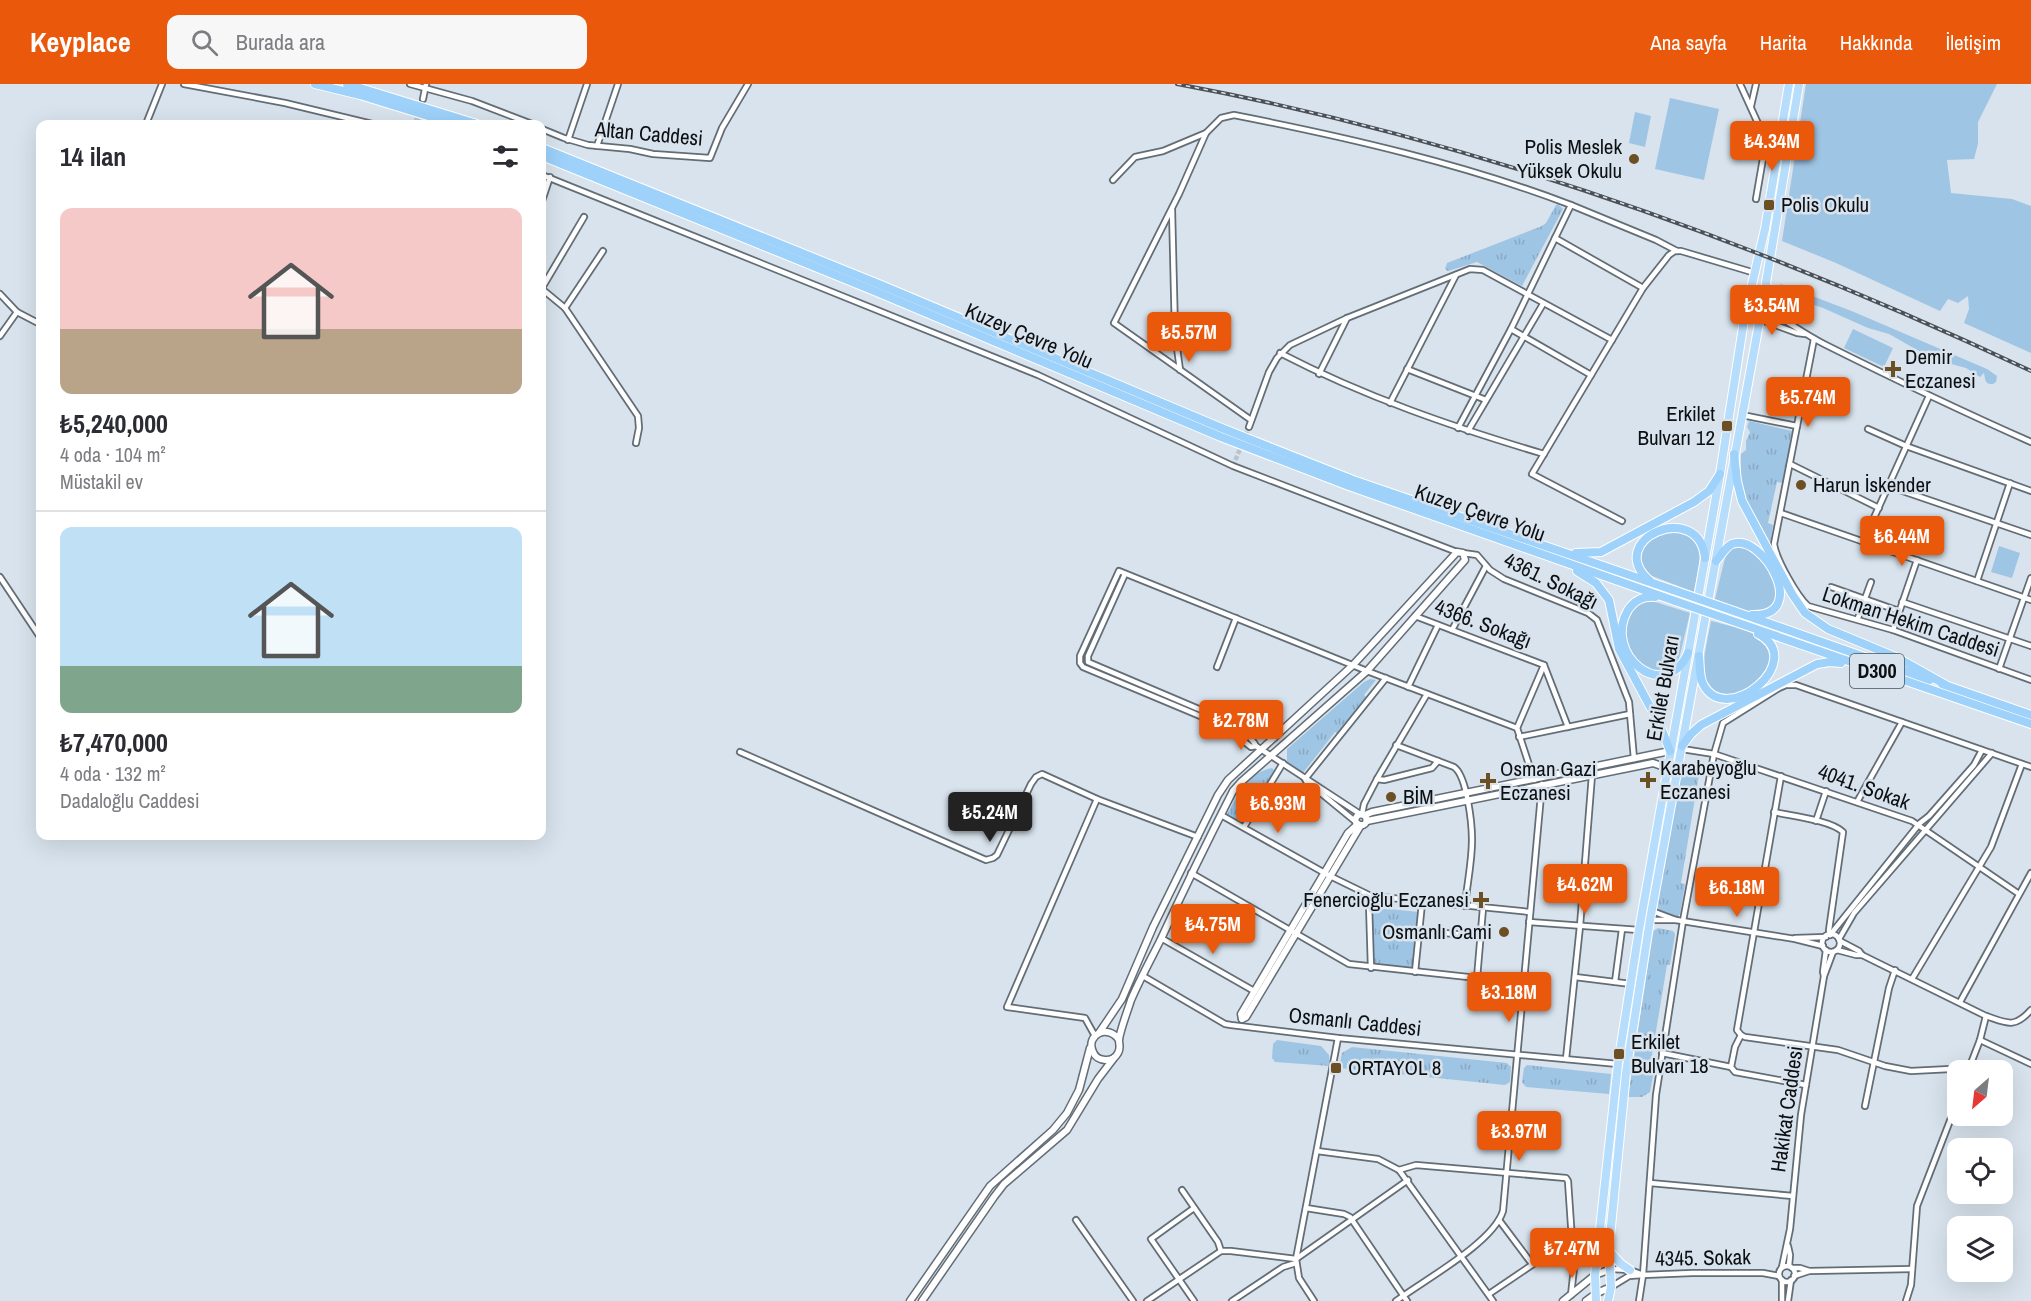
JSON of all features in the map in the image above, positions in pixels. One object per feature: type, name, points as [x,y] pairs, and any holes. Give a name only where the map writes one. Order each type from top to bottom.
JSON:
[{"type":"highway","points":[[315,84],[441,120]]},
{"type":"highway","points":[[347,84],[464,120]]},
{"type":"highway","name":"Kuzey Çevre Yolu","points":[[546,150],[1353,480],[1744,614]]},
{"type":"highway","name":"Kuzey Çevre Yolu","points":[[546,158],[877,292],[1221,437],[1349,486],[1674,601]]},
{"type":"highway","points":[[1734,454],[1742,501],[1805,613],[1828,629],[1884,651],[1946,685]]},
{"type":"highway","points":[[1566,553],[1601,552],[1700,499],[1712,487],[1720,474]]},
{"type":"highway","points":[[1656,584],[1643,574],[1637,559],[1640,545],[1652,533],[1669,528],[1689,532],[1700,541],[1705,558]]},
{"type":"highway","points":[[1716,561],[1730,545],[1746,543],[1764,557],[1777,579],[1781,595],[1775,609],[1761,615],[1744,614]]},
{"type":"highway","points":[[1549,557],[1589,577],[1606,596],[1612,609],[1619,649],[1660,725],[1670,751]]},
{"type":"highway","points":[[1674,601],[1649,597],[1634,602],[1623,621],[1623,644],[1636,665],[1656,676],[1666,675],[1675,670],[1688,653]]},
{"type":"highway","name":"D300","points":[[1674,601],[2031,724]]},
{"type":"highway","name":"D300","points":[[1744,614],[2031,715]]},
{"type":"highway","points":[[1699,656],[1702,682],[1715,694],[1726,697],[1739,696],[1750,693],[1760,686],[1772,667],[1774,659],[1772,649],[1765,638],[1738,623]]},
{"type":"highway","points":[[1682,748],[1691,734],[1707,722],[1821,663],[1841,663],[1889,679],[1909,682]]},
{"type":"main road","name":"Erkilet Bulvarı","points":[[1596,1297],[1595,1275],[1618,1064],[1639,930],[1720,474],[1745,314],[1768,213],[1789,84]]},
{"type":"main road","name":"Erkilet Bulvarı","points":[[1608,1301],[1611,1287],[1610,1252],[1626,1072],[1651,915],[1760,320],[1799,84]]},
{"type":"main road","points":[[1766,283],[1771,301],[1782,320]]},
{"type":"main road","points":[[1610,1252],[1630,1270]]},
{"type":"street","points":[[148,120],[162,84]]},
{"type":"street","points":[[184,84],[285,103],[349,120]]},
{"type":"street","points":[[410,84],[425,86],[522,120]]},
{"type":"street","points":[[568,140],[586,84]]},
{"type":"street","points":[[597,146],[618,84]]},
{"type":"street","name":"Altan Caddesi","points":[[546,131],[568,140],[597,146],[653,154],[710,158],[724,123],[748,84]]},
{"type":"street","points":[[1740,84],[1766,141],[1756,199]]},
{"type":"street","points":[[1751,106],[1756,84]]},
{"type":"street","points":[[423,99],[425,86]]},
{"type":"street","points":[[1251,420],[1114,323],[1172,208],[1206,133],[1221,118],[1234,115],[1457,168],[1525,188],[1656,240],[1677,251],[1755,273]]},
{"type":"street","points":[[1113,180],[1135,157],[1163,151],[1206,133]]},
{"type":"street","name":"4361. Sokağı","points":[[546,176],[1038,375],[1233,466],[1339,508],[1460,552],[1477,555],[1486,566],[1504,579],[1588,613],[1595,617],[1600,626],[1629,702],[1634,759]]},
{"type":"street","points":[[546,189],[550,177]]},
{"type":"street","points":[[1458,428],[1511,329],[1571,206]]},
{"type":"street","points":[[1172,208],[1175,333],[1180,370]]},
{"type":"street","points":[[546,276],[584,217]]},
{"type":"street","points":[[1555,238],[1643,288]]},
{"type":"street","points":[[565,308],[603,251]]},
{"type":"street","points":[[1622,521],[1532,474],[1643,288],[1669,255],[1677,251]]},
{"type":"street","points":[[1249,427],[1269,372],[1280,353],[1295,341],[1470,269],[1480,269],[1612,340]]},
{"type":"street","points":[[1390,403],[1456,274]]},
{"type":"street","points":[[546,292],[565,308],[638,416],[639,428],[636,443]]},
{"type":"street","points":[[0,294],[18,312],[36,322]]},
{"type":"street","points":[[1748,302],[1762,307],[1814,339],[1929,396],[2031,442]]},
{"type":"street","points":[[1468,431],[1543,304]]},
{"type":"street","points":[[0,336],[18,312]]},
{"type":"street","points":[[1745,314],[1805,334]]},
{"type":"street","points":[[1319,374],[1347,318]]},
{"type":"street","points":[[1511,329],[1591,375]]},
{"type":"street","name":"Lokman Hekim Caddesi","points":[[1814,339],[1774,542],[1774,550],[1802,600],[1808,606],[1858,618],[2031,680]]},
{"type":"street","points":[[1280,353],[1319,374],[1390,403],[1458,428],[1544,454]]},
{"type":"street","points":[[1407,369],[1486,400]]},
{"type":"street","points":[[1863,542],[1929,396]]},
{"type":"street","points":[[1742,415],[1797,426]]},
{"type":"street","points":[[1868,429],[1906,446],[2031,491]]},
{"type":"street","points":[[1790,464],[1879,508]]},
{"type":"street","points":[[1977,581],[2010,483]]},
{"type":"street","points":[[1888,486],[2031,535]]},
{"type":"street","points":[[1781,513],[2031,600]]},
{"type":"street","points":[[910,1301],[990,1186],[1053,1130],[1067,1113],[1078,1090],[1091,1044],[1122,999],[1153,927],[1228,780],[1259,748],[1353,665],[1460,552],[1465,560],[1367,671],[1241,782],[1191,873],[1131,1002],[1119,1040],[1120,1049],[1098,1078],[1067,1130],[1004,1184],[993,1197],[922,1301]]},
{"type":"street","points":[[1893,630],[1917,560]]},
{"type":"street","points":[[1452,630],[1486,566]]},
{"type":"street","points":[[1259,748],[1251,747],[1224,726],[1085,669],[1080,663],[1080,656],[1119,571],[1367,671],[1517,728]]},
{"type":"street","points":[[1080,663],[1087,660],[1125,574]]},
{"type":"street","points":[[0,577],[36,630]]},
{"type":"street","points":[[1999,669],[2031,578]]},
{"type":"street","points":[[1858,618],[1871,582]]},
{"type":"street","points":[[1831,587],[1899,611]]},
{"type":"street","points":[[1902,602],[2031,646]]},
{"type":"street","name":"4366. Sokağı","points":[[1415,616],[1544,665],[1568,727]]},
{"type":"street","points":[[1217,667],[1236,618]]},
{"type":"street","points":[[1408,687],[1438,625]]},
{"type":"street","points":[[1087,660],[1091,665],[1227,721],[1259,748],[1361,819],[1670,751]]},
{"type":"street","points":[[1542,784],[1534,780],[1517,728],[1544,665]]},
{"type":"street","points":[[1305,778],[1386,678]]},
{"type":"street","points":[[1639,1301],[1643,1275],[1656,1095],[1662,1053],[1683,921],[1714,754],[1719,731],[1725,721],[1786,685],[1796,685],[2031,767]]},
{"type":"street","points":[[1242,1019],[1246,1017],[1348,833],[1361,819],[1364,804],[1377,779],[1427,694]]},
{"type":"street","points":[[1519,737],[1630,714]]},
{"type":"street","points":[[1857,802],[1902,722]]},
{"type":"street","points":[[1396,745],[1459,771],[1466,796],[1472,839],[1465,906]]},
{"type":"street","name":"4041. Sokak","points":[[1682,748],[1714,754],[1912,821],[2019,894]]},
{"type":"street","points":[[1828,936],[1907,843],[1918,826],[1974,765],[1982,750]]},
{"type":"street","points":[[740,752],[986,860],[997,855],[1031,784],[1038,776],[1045,774],[1097,799],[1198,837]]},
{"type":"street","points":[[1839,940],[1854,913],[1992,753]]},
{"type":"street","points":[[1377,779],[1384,780],[1432,768],[1438,761]]},
{"type":"street","points":[[1244,827],[1283,763]]},
{"type":"street","points":[[1466,796],[1653,763],[1667,768]]},
{"type":"street","points":[[1912,979],[1991,847],[2022,764]]},
{"type":"street","points":[[1566,1059],[1580,926],[1592,775]]},
{"type":"street","points":[[1740,1034],[1737,1030],[1752,932],[1781,776]]},
{"type":"street","points":[[1305,778],[1314,782],[1361,819]]},
{"type":"street","points":[[1396,1301],[1461,1255],[1494,1228],[1500,1220],[1508,1172],[1542,784]]},
{"type":"street","points":[[1816,821],[1826,791]]},
{"type":"street","points":[[1097,799],[1007,1007],[1085,1018],[1097,1034]]},
{"type":"street","points":[[1774,812],[1839,828],[1843,836],[1828,936]]},
{"type":"street","points":[[1221,815],[1371,896],[1422,903],[1530,912]]},
{"type":"street","points":[[1191,873],[1343,962],[1371,968],[1523,983]]},
{"type":"street","points":[[1960,1002],[2031,873]]},
{"type":"street","points":[[1371,896],[1369,904],[1371,968]]},
{"type":"street","points":[[1415,972],[1422,903]]},
{"type":"street","points":[[1476,978],[1483,908]]},
{"type":"street","points":[[1651,915],[1795,939],[1835,951],[1856,956],[1862,955]]},
{"type":"street","points":[[1651,915],[1673,917],[1676,920]]},
{"type":"street","points":[[1529,922],[1639,930]]},
{"type":"street","points":[[1615,982],[1622,929]]},
{"type":"street","points":[[1239,1026],[1242,1019],[1241,1014],[1254,991],[1293,931]]},
{"type":"street","points":[[1420,931],[1480,936]]},
{"type":"street","points":[[1795,939],[1828,936],[1839,940],[1862,955],[1986,1016],[2005,1023],[2014,1023],[2023,1019],[2031,1010]]},
{"type":"street","name":"Hakikat Caddesi","points":[[1824,976],[1824,948],[1828,936]]},
{"type":"street","points":[[1161,938],[1254,991]]},
{"type":"street","name":"Hakikat Caddesi","points":[[1780,1278],[1788,1246],[1798,1134],[1824,976],[1839,940]]},
{"type":"street","points":[[1865,1106],[1894,970]]},
{"type":"street","name":"Osmanlı Caddesi","points":[[1143,976],[1225,1024],[1338,1038],[1618,1064]]},
{"type":"street","points":[[1575,977],[1631,984]]},
{"type":"street","points":[[1972,1060],[1986,1016]]},
{"type":"street","points":[[1097,1034],[1108,1032],[1119,1040]]},
{"type":"street","points":[[1740,1034],[1847,1052],[1874,1063],[1911,1071],[1947,1070]]},
{"type":"street","points":[[1731,1067],[1740,1034]]},
{"type":"street","points":[[1314,1301],[1300,1281],[1296,1261],[1338,1038]]},
{"type":"street","points":[[1980,1040],[2031,1064]]},
{"type":"street","points":[[1091,1044],[1094,1053],[1101,1059],[1115,1057]]},
{"type":"street","points":[[1662,1053],[1731,1067],[1737,1073],[1806,1085]]},
{"type":"street","points":[[1906,1301],[1911,1284],[1917,1206],[1948,1126]]},
{"type":"street","points":[[1317,1152],[1378,1159],[1399,1170],[1493,1301]]},
{"type":"street","points":[[1399,1170],[1416,1165],[1568,1179],[1572,1240],[1576,1250],[1571,1295]]},
{"type":"street","points":[[1232,1301],[1296,1261],[1408,1180]]},
{"type":"street","points":[[1650,1184],[1793,1196]]},
{"type":"street","points":[[1182,1190],[1218,1242],[1221,1251]]},
{"type":"street","points":[[1194,1208],[1151,1239],[1194,1301]]},
{"type":"street","points":[[1306,1208],[1344,1214],[1352,1220],[1407,1301]]},
{"type":"street","points":[[1076,1220],[1134,1301]]},
{"type":"street","points":[[1500,1220],[1532,1264]]},
{"type":"street","points":[[1489,1294],[1572,1240]]},
{"type":"street","name":"Hakikat Caddesi","points":[[1788,1246],[1792,1278]]},
{"type":"street","points":[[1147,1301],[1221,1251],[1296,1261]]},
{"type":"street","points":[[1790,1267],[1809,1271],[1912,1269]]},
{"type":"street","name":"4345. Sokak","points":[[1611,1287],[1629,1276],[1763,1273],[1790,1267]]},
{"type":"street","points":[[1563,1301],[1595,1275],[1611,1269]]},
{"type":"street","name":"4345. Sokak","points":[[1611,1269],[1630,1270],[1643,1275]]},
{"type":"street","points":[[1788,1301],[1792,1278],[1809,1271]]},
{"type":"street","name":"4345. Sokak","points":[[1763,1273],[1786,1281],[1792,1278]]},
{"type":"street","points":[[1780,1278],[1782,1301]]},
{"type":"street","points":[[1586,1301],[1611,1287]]},
{"type":"green space","points":[[1806,84],[1997,84],[1978,122],[1978,144],[1974,159],[1947,160],[1951,193],[2012,199],[2031,206],[2031,353],[1964,323],[1969,309],[1968,296],[1958,303],[1948,299],[1940,311],[1782,241]]},
{"type":"green space","points":[[1670,98],[1719,109],[1704,180],[1655,169]]},
{"type":"green space","points":[[1635,112],[1651,116],[1645,147],[1629,143]]},
{"type":"green space","points":[[1558,204],[1563,209],[1522,286],[1477,262],[1448,271],[1445,269],[1447,263],[1542,226]]},
{"type":"green space","points":[[1781,284],[1854,312],[1987,369],[1997,376],[1996,382],[1988,384],[1984,373],[1980,377],[1966,368],[1933,359],[1889,334],[1868,328],[1794,298],[1793,291],[1785,297],[1779,297],[1775,288]]},
{"type":"green space","points":[[1853,329],[1893,348],[1884,367],[1844,348]]},
{"type":"green space","points":[[1749,421],[1792,431],[1783,483],[1777,482],[1768,523],[1773,525],[1770,545],[1741,491],[1741,454],[1746,450],[1746,441],[1750,432],[1747,427]]},
{"type":"green space","points":[[1672,531],[1686,533],[1697,543],[1699,568],[1694,592],[1647,574],[1642,569],[1639,555],[1650,538]]},
{"type":"green space","points":[[1748,546],[1765,564],[1775,584],[1777,601],[1762,613],[1746,611],[1715,599],[1726,554],[1732,548]]},
{"type":"green space","points":[[1999,546],[2020,553],[2012,578],[1991,572]]},
{"type":"green space","points":[[1649,600],[1690,613],[1678,663],[1660,674],[1638,664],[1627,647],[1625,638],[1625,628],[1632,611],[1639,604]]},
{"type":"green space","points":[[1711,621],[1757,635],[1767,643],[1772,656],[1769,668],[1762,679],[1751,688],[1738,694],[1725,695],[1713,691],[1705,680],[1704,660]]},
{"type":"green space","points":[[1370,679],[1376,680],[1364,695],[1367,698],[1338,734],[1335,732],[1303,773],[1287,762],[1287,749]]},
{"type":"green space","points":[[1684,766],[1700,768],[1681,883],[1685,884],[1680,914],[1676,918],[1662,915],[1657,906]]},
{"type":"green space","points":[[1272,768],[1274,770],[1265,787],[1261,786],[1243,818],[1246,820],[1242,828],[1226,816],[1244,786],[1256,775]]},
{"type":"green space","points":[[1370,907],[1419,912],[1412,973],[1377,969],[1373,959]]},
{"type":"green space","points":[[1658,928],[1673,931],[1675,934],[1670,965],[1667,965],[1650,1067],[1655,1065],[1650,1092],[1642,1097],[1628,1097],[1653,931]]},
{"type":"green space","points":[[1277,1040],[1321,1046],[1329,1055],[1330,1066],[1275,1062],[1272,1058],[1273,1044]]},
{"type":"green space","points":[[1352,1047],[1507,1063],[1511,1067],[1510,1082],[1505,1085],[1339,1068],[1342,1053]]},
{"type":"green space","points":[[1527,1065],[1611,1074],[1609,1094],[1526,1087],[1522,1082],[1524,1068]]},
{"type":"tunnel","points":[[417,120],[423,99]]},
{"type":"tunnel","points":[[1233,466],[1249,427]]},
{"type":"railway","points":[[1177,84],[1288,107],[1397,134],[1506,165],[1613,200],[1719,238],[1824,280],[2031,371]]},
{"type":"place","name":"Polis Meslek Yüksek Okulu","points":[[1634,159]]},
{"type":"place","name":"Polis Okulu","points":[[1769,205]]},
{"type":"place","name":"Demir Eczanesi","points":[[1893,369]]},
{"type":"place","name":"Erkilet Bulvarı 12","points":[[1727,426]]},
{"type":"place","name":"Harun İskender","points":[[1801,485]]},
{"type":"place","name":"Karabeyoğlu Eczanesi","points":[[1648,780]]},
{"type":"place","name":"Osman Gazi Eczanesi","points":[[1488,781]]},
{"type":"place","name":"BİM","points":[[1391,797]]},
{"type":"place","name":"Fenercioğlu Eczanesi","points":[[1481,900]]},
{"type":"place","name":"Osmanlı Cami","points":[[1504,932]]},
{"type":"place","name":"Erkilet Bulvarı 18","points":[[1619,1054]]},
{"type":"place","name":"ORTAYOL 8","points":[[1336,1068]]}]
